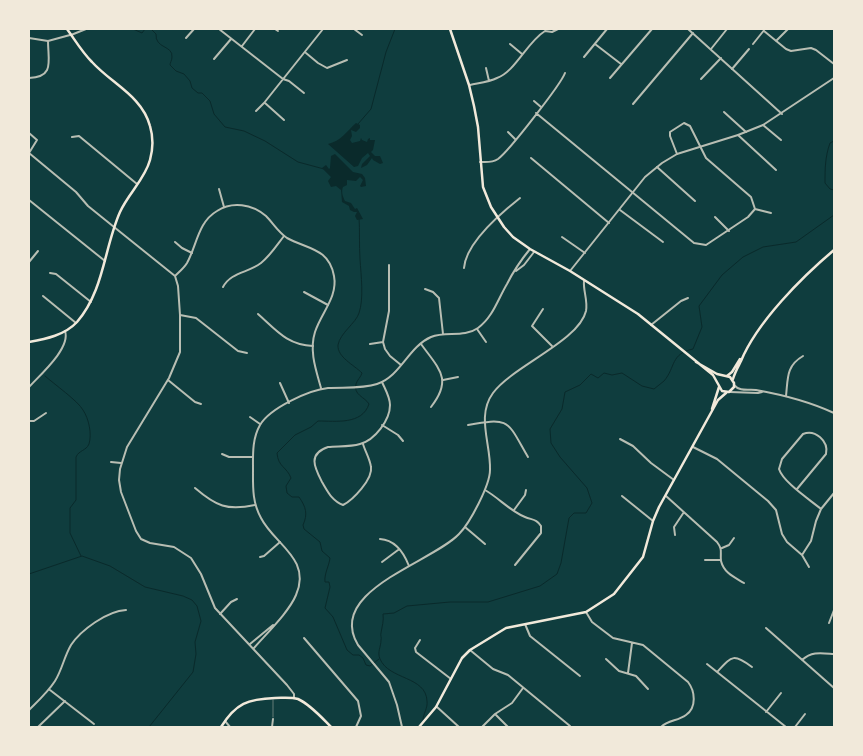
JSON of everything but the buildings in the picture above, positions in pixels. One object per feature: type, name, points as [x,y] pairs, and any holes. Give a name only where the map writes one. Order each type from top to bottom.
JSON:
[{"type":"main road","points":[[29,342],[45,339],[65,331],[76,323],[90,302],[105,261],[114,227],[124,205],[148,167],[152,152],[150,127],[145,111],[135,99],[93,64],[67,29]]},
{"type":"main road","points":[[451,29],[469,86],[478,127],[483,187],[497,216],[513,237],[534,252],[570,271],[629,308],[713,375],[722,391],[728,392]]},
{"type":"main road","points":[[712,411],[720,379],[732,373],[760,327],[808,272],[834,250]]},
{"type":"main road","points":[[419,727],[436,707],[462,658],[470,650],[506,628],[586,612],[614,594],[643,557],[652,521],[718,400],[734,385],[733,379],[742,358]]},
{"type":"main road","points":[[696,362],[733,379]]},
{"type":"main road","points":[[221,727],[233,710],[244,703],[273,698],[294,698],[308,706],[330,727]]},
{"type":"street","points":[[29,38],[48,41],[72,35],[86,29]]},
{"type":"street","points":[[186,38],[194,29]]},
{"type":"street","points":[[219,29],[304,93]]},
{"type":"street","points":[[242,46],[255,29]]},
{"type":"street","points":[[256,111],[323,29]]},
{"type":"street","points":[[354,29],[362,35]]},
{"type":"street","points":[[469,86],[498,78],[506,73],[544,30],[552,32],[558,29]]},
{"type":"street","points":[[584,57],[607,29]]},
{"type":"street","points":[[610,78],[652,29]]},
{"type":"street","points":[[688,29],[782,114]]},
{"type":"street","points":[[711,49],[727,29]]},
{"type":"street","points":[[776,41],[788,29]]},
{"type":"street","points":[[753,44],[764,30],[791,51],[811,48],[834,64]]},
{"type":"street","points":[[633,104],[693,33]]},
{"type":"street","points":[[214,59],[231,39]]},
{"type":"street","points":[[29,78],[39,78],[47,72],[49,68],[48,41]]},
{"type":"street","points":[[510,44],[522,54]]},
{"type":"street","points":[[595,44],[621,64]]},
{"type":"street","points":[[732,69],[748,49]]},
{"type":"street","points":[[305,52],[318,64],[327,68],[347,60]]},
{"type":"street","points":[[701,79],[721,58]]},
{"type":"street","points":[[486,68],[489,80]]},
{"type":"street","points":[[480,162],[490,163],[498,159],[563,79],[565,73]]},
{"type":"street","points":[[570,271],[645,177],[657,167],[677,154],[763,126],[834,78]]},
{"type":"street","points":[[534,101],[541,107]]},
{"type":"street","points":[[264,103],[284,120]]},
{"type":"street","points":[[724,112],[746,132]]},
{"type":"street","points":[[536,113],[694,243],[706,245],[729,231],[748,217],[755,209]]},
{"type":"street","points":[[677,154],[670,132],[684,123],[692,128],[706,158],[751,197],[755,209]]},
{"type":"street","points":[[763,126],[781,140]]},
{"type":"street","points":[[508,132],[516,139]]},
{"type":"street","points":[[29,133],[37,140],[29,154],[76,192],[88,206],[175,276],[178,286],[180,315],[180,352],[178,362],[133,435],[121,464],[119,480],[121,492],[138,536],[150,543],[174,547],[191,558],[212,602],[220,614],[290,688],[294,698]]},
{"type":"street","points":[[738,135],[776,170]]},
{"type":"street","points":[[72,137],[79,136],[138,184]]},
{"type":"street","points":[[531,158],[609,223]]},
{"type":"street","points":[[657,167],[695,201]]},
{"type":"street","points":[[219,189],[224,207]]},
{"type":"street","points":[[464,268],[465,259],[469,251],[497,216],[520,198]]},
{"type":"street","points":[[29,200],[105,261]]},
{"type":"street","points":[[175,276],[185,266],[207,219],[224,207],[241,205],[254,208],[266,217],[284,236],[313,248],[322,254],[329,262],[333,272],[334,292],[317,327],[313,346],[321,389]]},
{"type":"street","points":[[755,209],[770,213]]},
{"type":"street","points":[[620,210],[663,242]]},
{"type":"street","points":[[715,217],[729,231]]},
{"type":"street","points":[[223,288],[230,278],[260,264],[284,236]]},
{"type":"street","points":[[562,236],[585,253]]},
{"type":"street","points":[[175,242],[182,248],[192,252]]},
{"type":"street","points":[[254,648],[294,600],[300,580],[295,559],[264,523],[255,504],[253,457],[255,436],[260,424],[272,412],[321,389],[371,386],[382,382],[391,376],[421,343],[432,336],[458,334],[477,329],[496,307],[506,286],[530,249]]},
{"type":"street","points":[[29,262],[38,251]]},
{"type":"street","points":[[514,273],[524,265],[534,252]]},
{"type":"street","points":[[389,265],[389,311],[383,342],[390,356],[401,365]]},
{"type":"street","points":[[50,273],[56,274],[90,302]]},
{"type":"street","points":[[402,727],[391,687],[380,670],[358,645],[353,633],[356,608],[368,593],[409,566],[446,546],[465,527],[485,490],[490,472],[484,422],[486,406],[497,388],[575,329],[584,315],[586,304],[584,280]]},
{"type":"street","points":[[425,289],[433,292],[439,298],[443,334]]},
{"type":"street","points":[[304,292],[328,305]]},
{"type":"street","points":[[43,296],[76,323]]},
{"type":"street","points":[[651,326],[674,306],[688,298]]},
{"type":"street","points":[[543,309],[532,326],[552,346]]},
{"type":"street","points":[[258,314],[289,341],[302,346],[313,346]]},
{"type":"street","points":[[180,315],[196,318],[238,350],[247,353]]},
{"type":"street","points":[[477,329],[486,342]]},
{"type":"street","points":[[29,387],[60,352],[66,340],[65,331]]},
{"type":"street","points":[[370,344],[383,342]]},
{"type":"street","points":[[421,343],[443,380],[439,396],[431,407]]},
{"type":"street","points":[[786,396],[789,370],[795,361],[803,356]]},
{"type":"street","points":[[443,380],[458,377]]},
{"type":"street","points":[[168,380],[194,402],[201,404]]},
{"type":"street","points":[[363,444],[371,466],[370,475],[353,498],[343,505],[330,495],[315,469],[316,455],[328,447],[363,444],[376,434],[389,412],[390,402],[382,382]]},
{"type":"street","points":[[280,383],[289,403]]},
{"type":"street","points":[[734,385],[740,389],[786,396],[834,412]]},
{"type":"street","points":[[728,392],[758,394],[762,392]]},
{"type":"street","points":[[29,421],[34,421],[46,413]]},
{"type":"street","points":[[250,417],[260,424]]},
{"type":"street","points":[[468,425],[499,421],[506,423],[512,429],[528,457]]},
{"type":"street","points":[[382,425],[404,441]]},
{"type":"street","points":[[797,489],[826,454],[825,442],[808,432],[803,434],[782,459],[779,469],[780,475],[821,509]]},
{"type":"street","points":[[620,439],[633,446],[651,463],[674,480]]},
{"type":"street","points":[[693,447],[716,459],[768,501],[776,510],[782,534],[787,542],[802,555],[809,567]]},
{"type":"street","points":[[222,454],[229,457],[253,457]]},
{"type":"street","points":[[111,462],[121,464]]},
{"type":"street","points":[[195,488],[209,500],[220,506],[231,508],[255,504]]},
{"type":"street","points":[[485,490],[500,498],[525,517],[535,520],[541,526],[541,533],[515,565]]},
{"type":"street","points":[[514,510],[525,495],[526,490]]},
{"type":"street","points":[[802,555],[811,541],[821,509],[834,493]]},
{"type":"street","points":[[622,496],[652,521]]},
{"type":"street","points":[[666,496],[717,542],[722,548],[721,560],[727,572],[744,583]]},
{"type":"street","points":[[675,535],[674,528],[684,512]]},
{"type":"street","points":[[465,527],[485,544]]},
{"type":"street","points":[[722,548],[729,545],[734,538]]},
{"type":"street","points":[[380,539],[387,540],[399,549],[409,566]]},
{"type":"street","points":[[260,557],[264,556],[280,542]]},
{"type":"street","points":[[382,562],[399,549]]},
{"type":"street","points":[[705,560],[721,560]]},
{"type":"street","points":[[220,614],[231,602],[237,599]]},
{"type":"street","points":[[29,710],[50,689],[60,673],[68,651],[76,639],[108,615],[119,610],[126,610]]},
{"type":"street","points":[[828,623],[834,610]]},
{"type":"street","points":[[586,612],[592,622],[613,638],[642,645],[688,682],[693,691],[694,702],[692,707],[686,715],[672,720],[661,727]]},
{"type":"street","points":[[250,644],[274,623]]},
{"type":"street","points":[[525,624],[530,636],[580,676]]},
{"type":"street","points":[[766,628],[834,688]]},
{"type":"street","points":[[304,638],[358,701],[360,716],[356,727]]},
{"type":"street","points":[[420,640],[415,648],[416,652],[452,680]]},
{"type":"street","points":[[627,674],[632,643]]},
{"type":"street","points":[[470,650],[493,669],[508,675],[570,726]]},
{"type":"street","points":[[802,660],[808,655],[816,653],[834,654]]},
{"type":"street","points":[[717,672],[733,657],[739,657],[752,667]]},
{"type":"street","points":[[606,659],[619,671],[636,676],[648,689]]},
{"type":"street","points":[[707,664],[786,727]]},
{"type":"street","points":[[482,727],[495,714],[512,703],[524,688]]},
{"type":"street","points":[[50,689],[94,724]]},
{"type":"street","points":[[766,712],[781,693]]},
{"type":"street","points":[[38,727],[65,701]]},
{"type":"street","points":[[436,707],[459,727]]},
{"type":"street","points":[[495,714],[508,727]]},
{"type":"street","points":[[795,727],[805,714]]},
{"type":"street","points":[[272,727],[273,719]]},
{"type":"street","points":[[225,721],[230,727]]},
{"type":"lane","points":[[273,698],[273,719]]},
{"type":"water","points":[[356,123],[360,125],[360,128],[356,132],[351,130],[352,136],[350,140],[352,143],[360,141],[361,138],[367,142],[370,138],[370,140],[375,140],[371,152],[375,156],[380,156],[383,163],[380,164],[372,158],[367,165],[361,168],[362,164],[370,156],[368,153],[362,158],[358,166],[354,167],[328,144],[340,138]]},
{"type":"water","points":[[335,154],[353,172],[362,174],[365,178],[366,186],[360,186],[363,180],[360,177],[356,181],[347,180],[347,185],[343,187],[342,191],[345,201],[351,203],[355,209],[357,208],[363,219],[357,220],[355,216],[357,212],[350,210],[349,206],[342,202],[341,190],[336,186],[331,187],[328,181],[331,177],[322,168],[326,165],[330,168],[331,156]]},
{"type":"waterway","points":[[133,29],[142,33],[145,29]]},
{"type":"waterway","points":[[151,29],[156,34],[158,42],[172,53],[170,65],[176,71],[184,74],[190,81],[192,88],[198,93],[202,93],[210,101],[214,114],[225,127],[244,131],[265,141],[298,162],[324,169]]},
{"type":"waterway","points":[[358,124],[371,109],[386,52],[395,29]]},
{"type":"waterway","points":[[834,141],[830,143],[825,168],[825,183],[830,189],[834,190]]},
{"type":"waterway","points":[[423,720],[427,704],[425,693],[421,687],[391,671],[380,659],[383,614],[394,613],[407,606],[450,602],[488,602],[540,586],[557,574],[561,563],[569,518],[574,513],[586,513],[592,503],[587,488],[560,457],[551,443],[550,429],[562,409],[565,392],[580,385],[591,374],[598,378],[604,373],[612,375],[622,373],[642,386],[654,389],[668,376],[680,354],[693,349],[702,327],[699,306],[722,275],[743,257],[763,247],[796,242],[834,215]]},
{"type":"waterway","points":[[359,217],[361,307],[357,317],[339,341],[338,349],[343,357],[362,373],[356,384],[356,391],[369,404],[366,411],[355,419],[318,421],[295,435],[277,453],[279,461],[291,478],[286,486],[287,493],[292,497],[299,497],[305,507],[304,529],[320,542],[322,551],[330,558],[325,579],[325,582],[329,582],[330,587],[325,608],[333,617],[347,650],[353,655],[359,655],[363,658],[366,665],[370,666],[379,659]]},
{"type":"waterway","points":[[45,376],[80,406],[87,418],[89,427],[89,444],[76,457],[76,500],[70,508],[70,533],[81,556]]},
{"type":"waterway","points":[[29,574],[82,556],[110,566],[145,587],[183,596],[192,600],[197,606],[201,621],[195,642],[196,654],[193,672],[149,727]]}]
